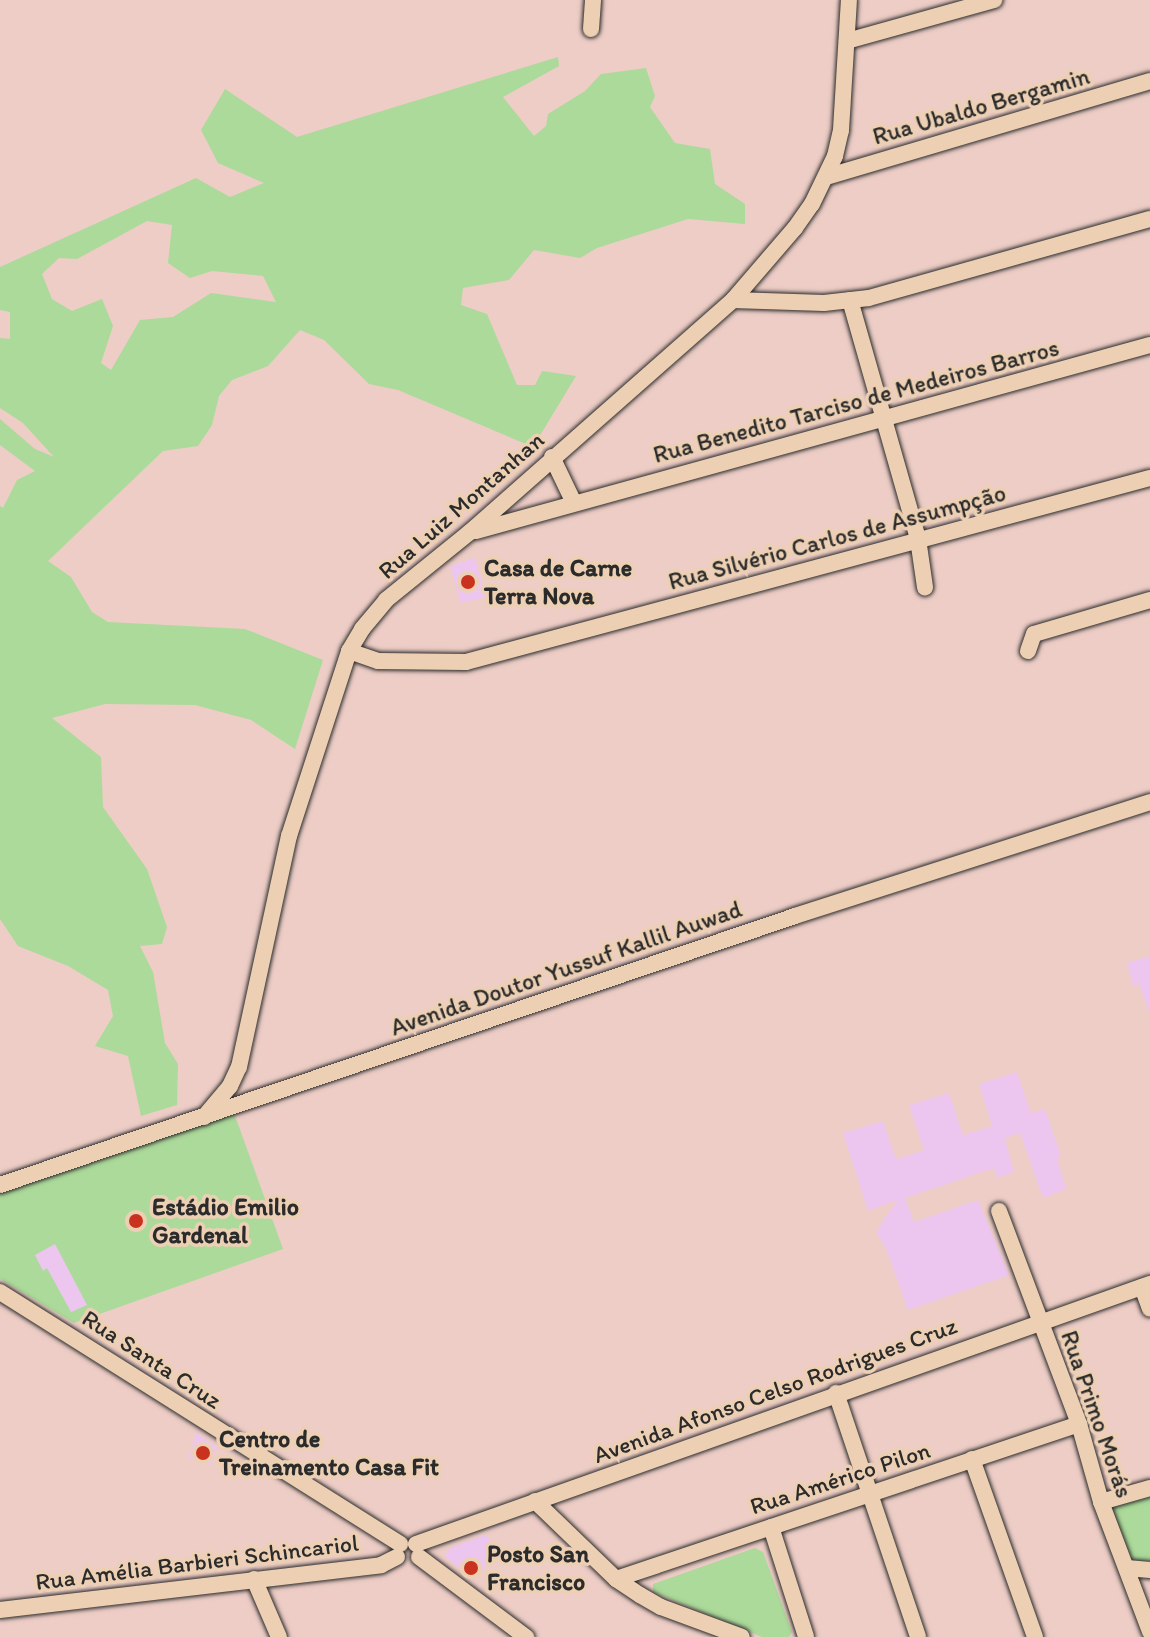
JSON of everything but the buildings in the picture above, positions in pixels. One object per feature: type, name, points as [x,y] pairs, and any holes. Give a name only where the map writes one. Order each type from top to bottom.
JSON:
[{"type":"street","points":[[591,29],[593,0]]},
{"type":"street","name":"Rua Luiz Montanhan","points":[[204,1117],[230,1086],[239,1067],[286,847],[349,651],[386,600],[470,532],[733,300],[795,228],[835,156],[841,130],[849,0]]},
{"type":"street","points":[[847,41],[994,0]]},
{"type":"street","name":"Rua Ubaldo Bergamin","points":[[826,177],[1150,81]]},
{"type":"street","points":[[733,300],[824,303],[869,298],[1150,219]]},
{"type":"street","points":[[850,300],[918,539],[925,587]]},
{"type":"street","name":"Rua Benedito Tarciso de Medeiros Barros","points":[[470,532],[1150,345]]},
{"type":"street","points":[[552,457],[574,503]]},
{"type":"street","name":"Rua Silvério Carlos de Assumpção","points":[[349,651],[378,661],[466,662],[1150,478]]},
{"type":"street","points":[[1028,651],[1034,634],[1150,600]]},
{"type":"street","name":"Avenida Doutor Yussuf Kallil Auwad","points":[[0,1185],[779,921],[1150,802]]},
{"type":"street","name":"Rua Primo Morás","points":[[999,1211],[1079,1424],[1101,1502],[1150,1632]]},
{"type":"street","points":[[1146,1285],[1150,1309]]},
{"type":"street","name":"Avenida Afonso Celso Rodrigues Cruz","points":[[408,1550],[535,1501],[1146,1285]]},
{"type":"street","name":"Rua Santa Cruz","points":[[0,1292],[408,1550],[526,1637]]},
{"type":"street","points":[[836,1393],[918,1637]]},
{"type":"street","name":"Rua Américo Pilon","points":[[616,1579],[1079,1424]]},
{"type":"street","points":[[972,1459],[1035,1637]]},
{"type":"street","points":[[1101,1502],[1150,1488]]},
{"type":"street","points":[[535,1501],[616,1579],[661,1607],[742,1637]]},
{"type":"street","points":[[771,1527],[806,1637]]},
{"type":"street","name":"Rua Amélia Barbieri Schincariol","points":[[0,1610],[381,1565],[408,1550]]},
{"type":"street","points":[[1127,1568],[1150,1570]]},
{"type":"street","points":[[254,1579],[279,1637]]},
{"type":"green space","points":[[558,57],[559,66],[503,97],[534,136],[546,126],[548,114],[585,91],[601,74],[646,68],[655,96],[650,107],[675,143],[710,149],[715,184],[745,204],[745,224],[688,219],[597,248],[580,258],[534,250],[509,280],[463,288],[461,305],[487,314],[517,385],[535,385],[542,371],[576,376],[533,447],[398,390],[369,384],[324,340],[300,330],[268,366],[232,380],[219,396],[212,425],[198,446],[163,451],[48,561],[71,577],[92,612],[108,622],[245,629],[323,660],[295,749],[251,720],[195,705],[105,704],[52,718],[101,757],[103,807],[147,869],[167,927],[162,944],[140,946],[153,972],[165,1043],[178,1064],[177,1105],[141,1116],[128,1056],[95,1046],[113,1016],[108,990],[68,966],[18,946],[0,919],[0,506],[3,508],[17,480],[35,471],[0,445],[0,419],[35,449],[54,457],[23,423],[0,408],[0,338],[10,339],[10,312],[0,310],[0,267],[196,178],[230,197],[264,183],[218,163],[201,130],[225,89],[297,137]],"holes":[[[147,221],[172,225],[168,263],[190,278],[212,271],[263,276],[276,302],[211,293],[173,317],[140,320],[111,370],[101,363],[113,326],[102,299],[72,311],[52,299],[42,274],[59,258],[77,259]]]},
{"type":"green space","name":"Estádio Emilio Gardenal","points":[[234,1113],[283,1249],[74,1323],[0,1279],[0,1193]]},
{"type":"green space","points":[[1150,1493],[1150,1568],[1126,1561],[1105,1506]]},
{"type":"green space","points":[[755,1548],[763,1552],[792,1632],[789,1637],[762,1637],[653,1592],[653,1584]]},
{"type":"place","name":"Casa de Carne Terra Nova","points":[[468,582]]},
{"type":"place","name":"Estádio Emilio Gardenal","points":[[136,1221]]},
{"type":"place","name":"Centro de Treinamento Casa Fit","points":[[203,1453]]},
{"type":"place","name":"Posto San Francisco","points":[[471,1568]]}]
